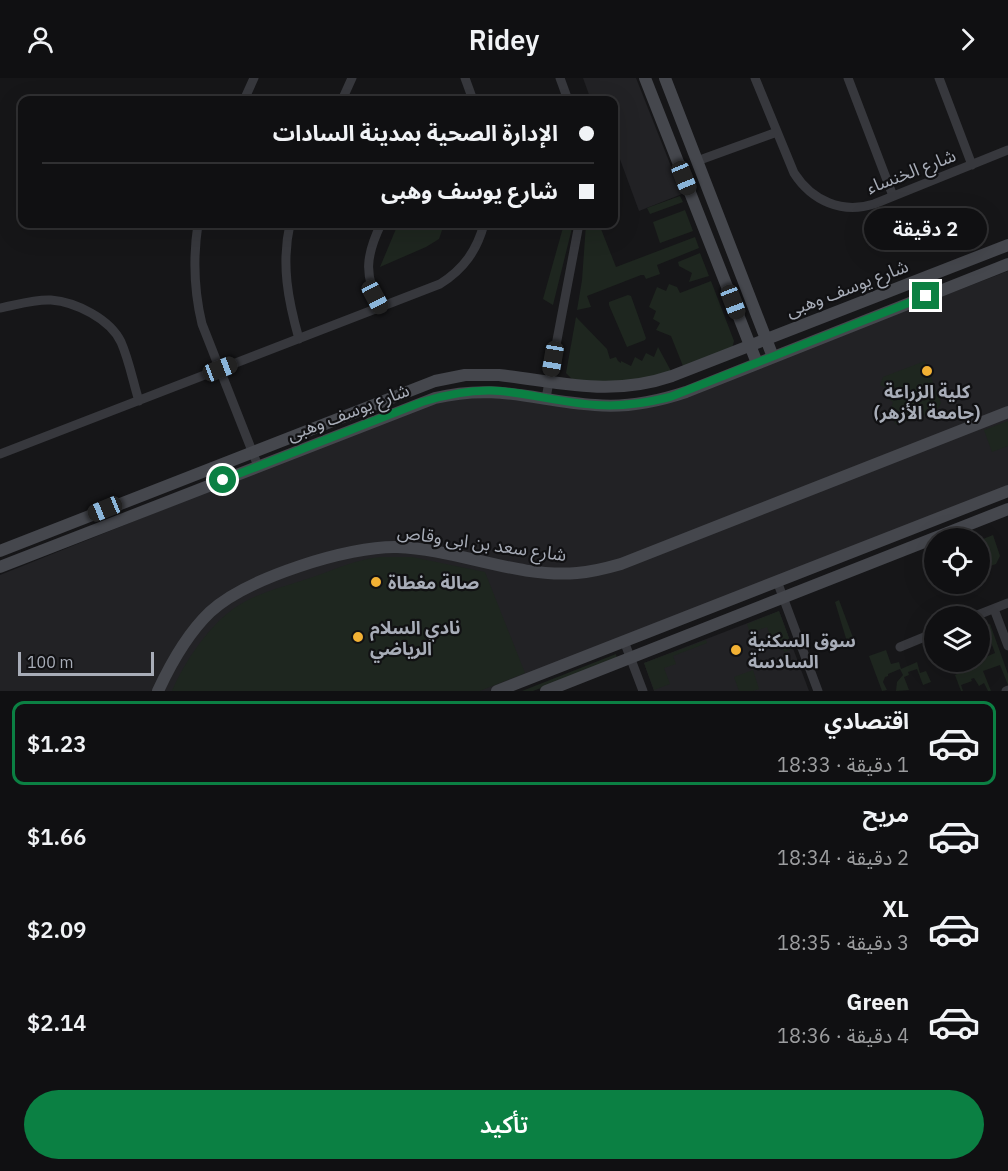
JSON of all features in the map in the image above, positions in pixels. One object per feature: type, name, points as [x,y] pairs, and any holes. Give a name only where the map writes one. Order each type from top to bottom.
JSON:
[{"type":"street","points":[[246,96],[254,78]]},
{"type":"street","points":[[344,96],[352,78]]},
{"type":"street","points":[[465,78],[471,96]]},
{"type":"street","points":[[560,78],[567,96]]},
{"type":"street","points":[[645,78],[757,363]]},
{"type":"street","points":[[665,78],[772,357]]},
{"type":"street","name":"شارع الخنساء","points":[[754,78],[798,181],[820,200],[836,206],[853,208],[867,206],[1008,150]]},
{"type":"street","points":[[848,78],[894,196]]},
{"type":"street","points":[[939,78],[972,165]]},
{"type":"street","points":[[697,161],[777,132]]},
{"type":"street","points":[[198,228],[195,270],[202,324],[258,466]]},
{"type":"street","points":[[290,228],[285,272],[289,302],[299,339]]},
{"type":"street","points":[[379,228],[372,244],[368,264],[372,289],[381,308]]},
{"type":"street","points":[[0,454],[430,288],[450,278],[471,255],[483,228]]},
{"type":"street","points":[[546,398],[578,228]]},
{"type":"street","name":"شارع يوسف وهبى","points":[[0,551],[442,379],[465,375],[498,375],[603,388],[638,385],[672,376],[1008,245]]},
{"type":"street","name":"شارع يوسف وهبى","points":[[0,567],[422,402],[447,395],[486,391],[594,405],[640,404],[686,392],[1008,264]]},
{"type":"street","points":[[0,308],[49,300],[70,304],[98,318],[114,332],[121,342],[139,401]]},
{"type":"street","name":"شارع سعد بن ابى وقاص","points":[[158,691],[178,652],[210,612],[247,587],[301,565],[353,553],[396,547],[542,572],[576,574],[598,570],[621,564],[1008,412]]},
{"type":"street","points":[[497,691],[1008,491]]},
{"type":"street","points":[[546,691],[1008,509]]},
{"type":"street","points":[[777,581],[818,691]]},
{"type":"street","points":[[990,610],[1008,603]]},
{"type":"street","points":[[994,609],[1008,646]]},
{"type":"street","points":[[900,647],[924,637]]},
{"type":"street","points":[[624,641],[643,691]]},
{"type":"shaded area","points":[[583,78],[636,78],[682,194],[639,211],[618,154],[618,96],[590,96]]},
{"type":"shaded area","points":[[680,196],[683,202],[650,214],[647,208]]},
{"type":"shaded area","points":[[685,210],[693,231],[660,243],[653,222]]},
{"type":"shaded area","points":[[396,228],[443,228],[439,239],[380,267]]},
{"type":"shaded area","points":[[563,228],[572,228],[553,305],[543,299]]},
{"type":"shaded area","points":[[586,228],[601,228],[616,267],[695,237],[699,248],[657,265],[660,274],[646,279],[644,275],[641,275],[587,296],[591,307],[577,310],[582,280]]},
{"type":"shaded area","points":[[700,253],[709,276],[689,282],[692,273],[679,266],[678,262]]},
{"type":"shaded area","points":[[1008,271],[1008,490],[494,691],[0,691],[0,575],[426,404],[477,396],[611,409],[753,369]]},
{"type":"shaded area","points":[[711,281],[734,341],[732,349],[683,366],[671,336],[656,330],[660,323],[653,319],[656,311],[649,307],[657,287],[666,291],[669,284],[677,287],[680,293]]},
{"type":"shaded area","points":[[631,296],[646,338],[627,347],[609,302]]},
{"type":"shaded area","points":[[576,317],[607,349],[610,359],[616,357],[621,363],[621,361],[631,366],[635,357],[642,361],[646,353],[654,357],[658,347],[671,371],[626,383],[573,380],[566,373]]},
{"type":"shaded area","points":[[925,361],[941,403],[937,410],[897,425],[894,422],[898,414],[890,410],[893,402],[885,397],[889,389],[880,385],[883,377]]},
{"type":"shaded area","points":[[1008,421],[1008,446],[992,452],[984,430]]},
{"type":"shaded area","points":[[993,535],[1000,556],[996,564],[990,566],[990,536]]},
{"type":"shaded area","name":"نادي السلام الرياضي","points":[[381,557],[412,557],[485,572],[525,673],[480,691],[172,691],[184,668],[209,632],[239,605],[266,592],[348,564]]},
{"type":"shaded area","points":[[839,600],[855,643],[848,645],[835,602]]},
{"type":"shaded area","name":"سوق السكنية السادسة","points":[[779,611],[809,691],[654,691],[644,663]]},
{"type":"shaded area","points":[[779,611],[793,649],[784,652],[778,636],[771,638],[767,627],[750,633],[747,624]]},
{"type":"shaded area","points":[[990,624],[1008,674],[1008,685],[1000,665],[990,669],[990,655],[995,653],[990,639]]},
{"type":"shaded area","points":[[706,640],[707,643],[673,656],[676,664],[664,668],[670,684],[654,690],[644,663]]},
{"type":"shaded area","points":[[886,650],[891,664],[899,662],[901,669],[917,662],[920,673],[926,672],[931,682],[923,685],[917,669],[908,672],[909,675],[904,677],[909,690],[896,691],[897,682],[903,675],[900,669],[885,677],[883,682],[887,690],[882,691],[869,656]]},
{"type":"shaded area","points":[[616,654],[617,659],[533,691],[522,691]]},
{"type":"shaded area","points":[[753,670],[759,689],[739,691],[734,677]]},
{"type":"shaded area","points":[[962,672],[983,672],[991,691],[988,691],[984,683],[979,686],[974,678],[961,685],[963,691],[961,691],[955,675]]},
{"type":"place","name":"كلية الزراعة (جامعة الأزهر)","points":[[927,371]]},
{"type":"place","name":"صالة مغطاة","points":[[376,582]]},
{"type":"place","name":"نادي السلام الرياضي","points":[[358,637]]},
{"type":"place","name":"سوق السكنية السادسة","points":[[736,650]]},
{"type":"route","points":[[223,480],[422,402],[447,395],[473,391],[499,391],[609,406],[655,401],[686,392],[926,296]]}]
